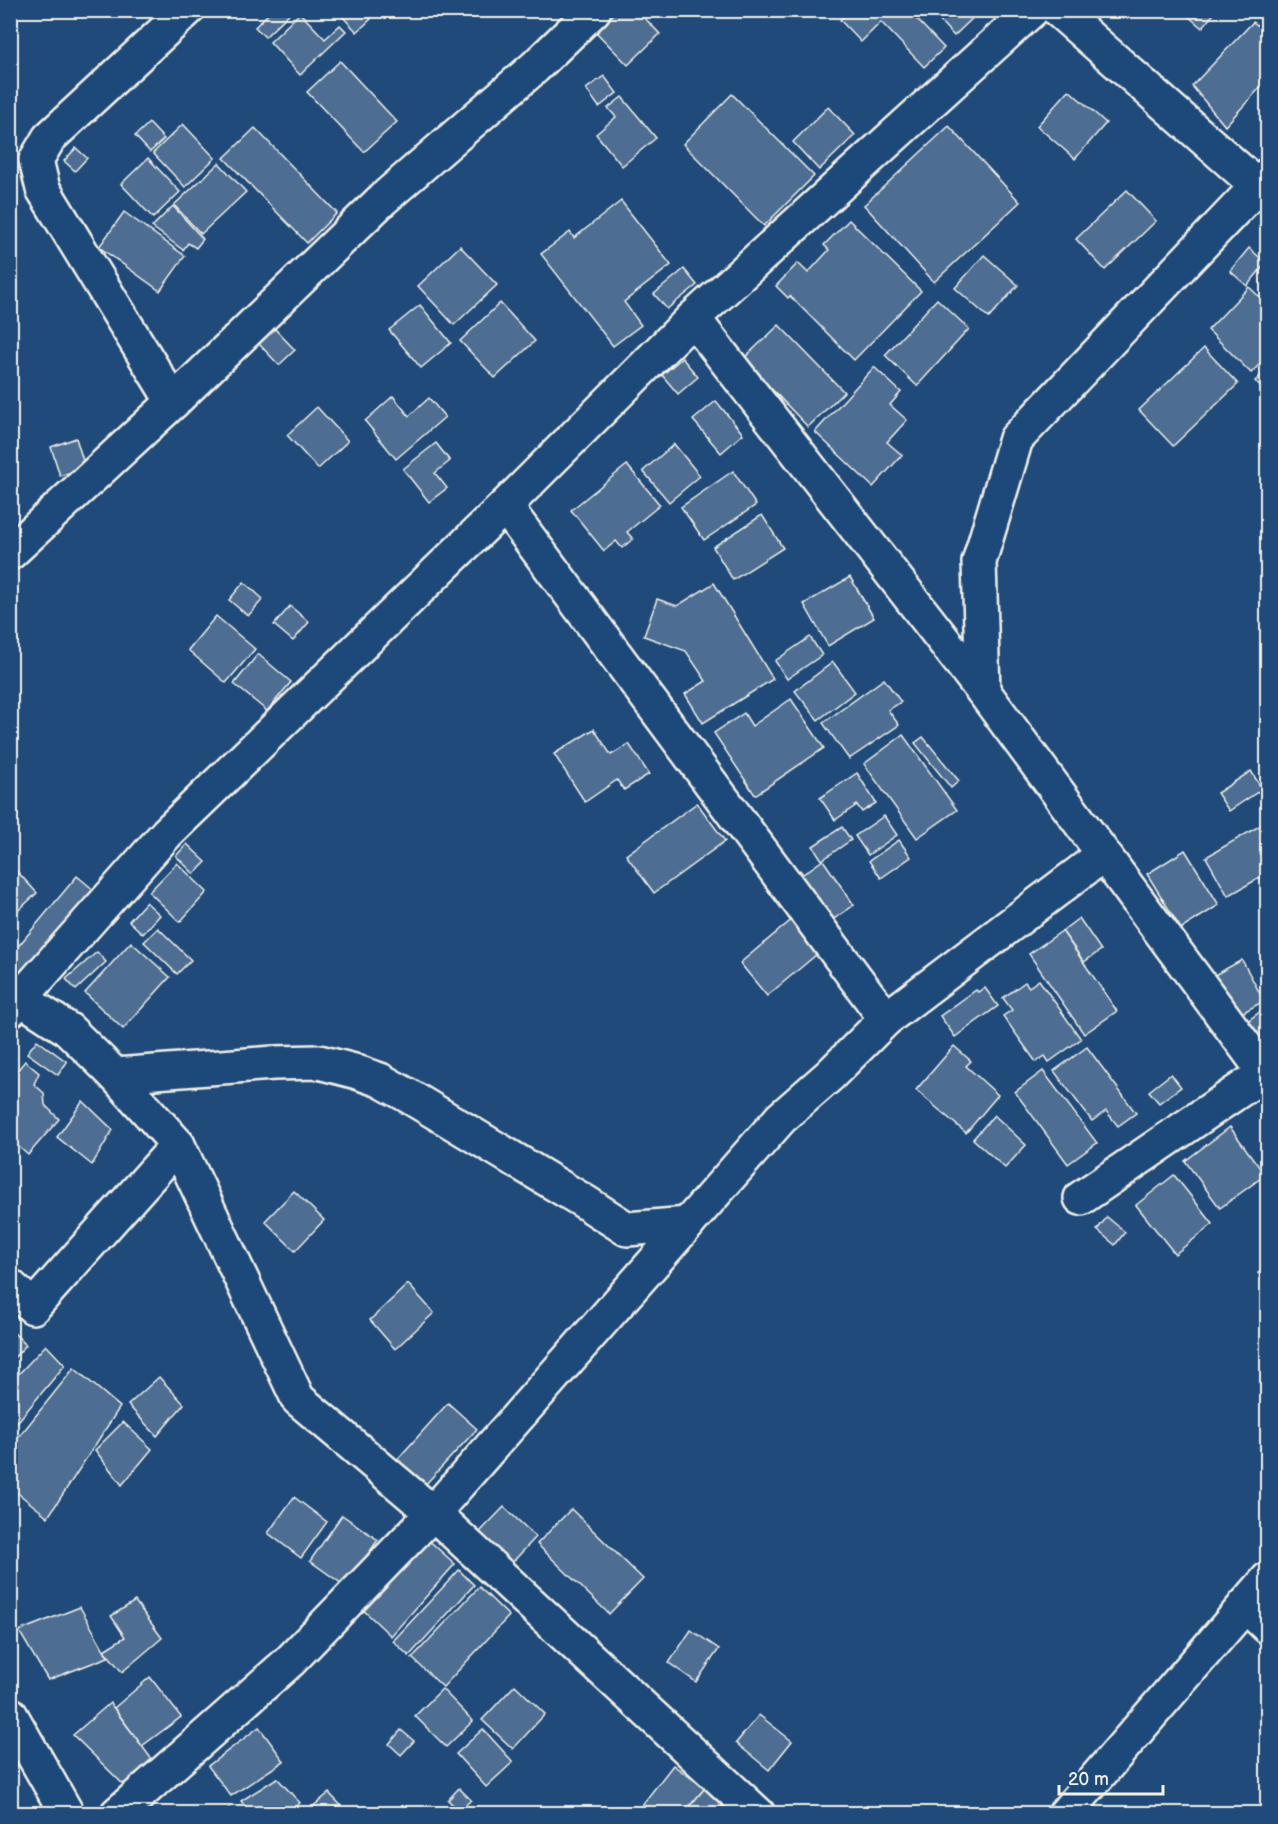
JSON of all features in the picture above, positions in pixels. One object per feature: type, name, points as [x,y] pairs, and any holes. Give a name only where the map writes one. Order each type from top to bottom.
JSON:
[{"type":"street","points":[[173,402],[43,189],[36,160],[49,138],[187,10]]},
{"type":"street","points":[[10,553],[173,402],[383,199],[535,66],[594,10]]},
{"type":"street","points":[[758,1814],[433,1513],[298,1399],[178,1144],[115,1075],[69,1030],[15,1004],[167,833],[505,506],[693,318],[1032,10]]},
{"type":"street","points":[[983,691],[979,562],[1016,439],[1264,185],[1058,10]]},
{"type":"street","points":[[693,318],[983,691],[1266,1075],[1082,1198]]},
{"type":"street","points":[[505,506],[886,1019]]},
{"type":"street","points":[[117,1814],[290,1661],[433,1513],[781,1118],[830,1075],[886,1019],[1103,855]]},
{"type":"street","points":[[115,1075],[274,1063],[319,1062],[354,1071],[380,1080],[407,1095],[627,1229],[688,1224]]},
{"type":"street","points":[[10,1286],[33,1307],[178,1144]]},
{"type":"street","points":[[1065,1814],[1256,1616],[1268,1579]]},
{"type":"street","points":[[10,1714],[67,1814]]},
{"type":"building","points":[[272,10],[293,10],[265,37],[255,27]]},
{"type":"building","points":[[346,10],[362,10],[371,19],[357,32],[341,15]]},
{"type":"building","points":[[617,10],[637,10],[660,34],[628,65],[596,32]]},
{"type":"building","points":[[849,10],[908,10],[944,48],[924,67],[881,22],[861,42],[840,20]]},
{"type":"building","points":[[947,10],[981,10],[954,36],[938,19]]},
{"type":"building","points":[[1181,10],[1217,10],[1202,28]]},
{"type":"building","points":[[300,13],[325,39],[340,25],[346,31],[300,75],[270,42]]},
{"type":"building","points":[[1253,22],[1268,33],[1268,79],[1225,126],[1192,86]]},
{"type":"building","points":[[340,61],[397,122],[364,152],[307,92]]},
{"type":"building","points":[[604,76],[617,93],[599,107],[586,89]]},
{"type":"building","points":[[1069,90],[1106,123],[1075,159],[1037,126]]},
{"type":"building","points":[[732,94],[814,176],[764,226],[683,144]]},
{"type":"building","points":[[622,97],[656,138],[622,166],[596,134],[616,117],[608,108]]},
{"type":"building","points":[[828,107],[855,135],[819,170],[793,142]]},
{"type":"building","points":[[149,123],[164,139],[150,152],[135,136]]},
{"type":"building","points":[[183,124],[215,158],[185,187],[153,153]]},
{"type":"building","points":[[949,126],[1020,202],[934,282],[864,205]]},
{"type":"building","points":[[255,128],[337,213],[307,243],[224,158]]},
{"type":"building","points":[[76,148],[87,158],[75,171],[64,161]]},
{"type":"building","points":[[148,158],[180,192],[153,218],[121,184]]},
{"type":"building","points":[[219,163],[246,192],[201,234],[174,205]]},
{"type":"building","points":[[1127,190],[1156,221],[1105,270],[1076,239]]},
{"type":"building","points":[[621,201],[671,265],[624,302],[641,325],[613,346],[541,254],[570,232],[574,238]]},
{"type":"building","points":[[173,206],[203,239],[196,248],[188,243],[183,250],[152,227]]},
{"type":"building","points":[[124,212],[185,256],[160,291],[99,247]]},
{"type":"building","points":[[849,220],[921,291],[854,360],[790,296],[788,298],[776,286],[798,263],[808,273],[829,250],[824,245]]},
{"type":"building","points":[[460,246],[497,285],[454,325],[418,286]]},
{"type":"building","points":[[1249,248],[1266,263],[1247,286],[1230,271]]},
{"type":"building","points":[[984,255],[1018,285],[989,318],[955,288]]},
{"type":"building","points":[[684,269],[697,285],[667,309],[654,294]]},
{"type":"building","points":[[1249,287],[1268,305],[1268,356],[1251,373],[1208,330]]},
{"type":"building","points":[[937,299],[969,329],[917,386],[885,355]]},
{"type":"building","points":[[500,303],[535,341],[495,378],[460,341]]},
{"type":"building","points":[[420,305],[451,343],[421,368],[389,330]]},
{"type":"building","points":[[779,325],[844,392],[808,427],[743,359]]},
{"type":"building","points":[[275,329],[295,350],[279,365],[259,344]]},
{"type":"building","points":[[1204,348],[1238,384],[1173,446],[1139,410]]},
{"type":"building","points":[[682,358],[698,377],[678,394],[662,375]]},
{"type":"building","points":[[874,367],[901,392],[890,405],[907,420],[887,442],[902,455],[873,487],[815,432]]},
{"type":"building","points":[[1268,369],[1268,395],[1255,381]]},
{"type":"building","points":[[393,396],[409,416],[429,398],[445,417],[396,459],[365,421]]},
{"type":"building","points":[[716,401],[743,434],[721,453],[693,420]]},
{"type":"building","points":[[317,407],[348,441],[318,469],[287,435]]},
{"type":"building","points":[[76,438],[85,467],[60,476],[51,447]]},
{"type":"building","points":[[436,443],[450,461],[435,473],[447,488],[429,502],[403,469]]},
{"type":"building","points":[[674,444],[700,476],[669,502],[643,471]]},
{"type":"building","points":[[627,465],[660,505],[627,532],[633,539],[622,548],[616,541],[604,551],[571,510]]},
{"type":"building","points":[[733,471],[756,505],[704,540],[681,507]]},
{"type":"building","points":[[762,515],[783,548],[733,580],[713,547]]},
{"type":"building","points":[[850,577],[874,618],[828,646],[804,604]]},
{"type":"building","points":[[244,582],[263,599],[248,616],[229,600]]},
{"type":"building","points":[[714,583],[773,679],[703,723],[685,694],[706,681],[686,651],[644,636],[657,599],[677,606]]},
{"type":"building","points":[[290,606],[309,622],[293,641],[274,625]]},
{"type":"building","points":[[216,616],[255,649],[226,683],[188,650]]},
{"type":"building","points":[[810,637],[822,655],[787,679],[775,661]]},
{"type":"building","points":[[258,654],[291,682],[267,711],[234,684]]},
{"type":"building","points":[[833,662],[855,692],[818,720],[795,691]]},
{"type":"building","points":[[884,679],[901,702],[888,710],[899,725],[849,759],[823,723]]},
{"type":"building","points":[[791,699],[824,748],[755,795],[714,733],[744,713],[752,726]]},
{"type":"building","points":[[594,729],[611,755],[629,744],[649,774],[624,790],[617,780],[585,802],[554,754]]},
{"type":"building","points":[[903,735],[957,810],[917,838],[864,764]]},
{"type":"building","points":[[923,737],[959,781],[951,788],[915,743]]},
{"type":"building","points":[[1251,771],[1262,789],[1229,811],[1217,793]]},
{"type":"building","points":[[857,773],[876,803],[862,812],[857,805],[835,820],[820,798]]},
{"type":"building","points":[[697,803],[725,841],[654,893],[626,855]]},
{"type":"building","points":[[884,816],[897,835],[868,855],[855,836]]},
{"type":"building","points":[[1268,821],[1268,873],[1228,896],[1206,857]]},
{"type":"building","points":[[842,827],[851,840],[822,860],[813,846]]},
{"type":"building","points":[[899,840],[911,857],[881,878],[869,861]]},
{"type":"building","points":[[187,844],[206,862],[194,874],[176,856]]},
{"type":"building","points":[[1185,850],[1219,905],[1181,929],[1147,874]]},
{"type":"building","points":[[823,860],[854,905],[831,921],[792,876],[800,870],[803,874]]},
{"type":"building","points":[[177,863],[207,892],[180,922],[149,892]]},
{"type":"building","points":[[10,865],[37,893],[10,918]]},
{"type":"building","points":[[77,876],[95,891],[22,979],[10,969],[10,956]]},
{"type":"building","points":[[146,902],[160,915],[143,934],[129,921]]},
{"type":"building","points":[[795,917],[822,950],[767,996],[740,963]]},
{"type":"building","points":[[1079,918],[1101,950],[1084,962],[1062,931]]},
{"type":"building","points":[[158,928],[191,960],[177,974],[144,942]]},
{"type":"building","points":[[1062,931],[1117,1011],[1084,1034],[1029,954]]},
{"type":"building","points":[[131,942],[170,977],[123,1029],[85,993]]},
{"type":"building","points":[[97,952],[106,962],[76,990],[66,979]]},
{"type":"building","points":[[1242,960],[1264,1001],[1229,1020],[1207,979]]},
{"type":"building","points":[[1039,980],[1081,1039],[1049,1062],[1045,1056],[1036,1062],[1003,1016],[1012,1010],[1003,998],[1025,982],[1029,987]]},
{"type":"building","points":[[985,988],[998,1006],[955,1037],[940,1016],[976,990],[978,992]]},
{"type":"building","points":[[1268,1006],[1268,1066],[1238,1028]]},
{"type":"building","points":[[37,1040],[67,1062],[58,1075],[27,1053]]},
{"type":"building","points":[[954,1046],[971,1061],[966,1066],[998,1095],[966,1133],[916,1090]]},
{"type":"building","points":[[1087,1047],[1136,1113],[1118,1126],[1106,1111],[1092,1121],[1054,1071]]},
{"type":"building","points":[[25,1061],[39,1073],[34,1084],[44,1093],[45,1105],[59,1119],[28,1155],[10,1139],[10,1079]]},
{"type":"building","points":[[1043,1071],[1097,1143],[1068,1164],[1015,1092]]},
{"type":"building","points":[[1171,1074],[1181,1087],[1159,1103],[1149,1091]]},
{"type":"building","points":[[83,1101],[113,1130],[92,1165],[57,1137]]},
{"type":"building","points":[[994,1115],[1026,1145],[1005,1168],[973,1139]]},
{"type":"building","points":[[1230,1127],[1265,1175],[1220,1208],[1185,1161]]},
{"type":"building","points":[[1174,1175],[1213,1224],[1175,1254],[1136,1205]]},
{"type":"building","points":[[294,1191],[324,1220],[295,1251],[265,1221]]},
{"type":"building","points":[[1107,1217],[1125,1232],[1115,1245],[1097,1230]]},
{"type":"building","points":[[1268,1267],[1268,1287],[1258,1273]]},
{"type":"building","points":[[408,1284],[434,1313],[395,1349],[370,1320]]},
{"type":"building","points":[[10,1329],[26,1345],[10,1362]]},
{"type":"building","points":[[46,1345],[65,1365],[10,1431],[10,1383]]},
{"type":"building","points":[[74,1368],[120,1407],[48,1517],[10,1487],[10,1448]]},
{"type":"building","points":[[159,1377],[184,1404],[157,1436],[128,1405]]},
{"type":"building","points":[[448,1403],[477,1429],[423,1487],[395,1462]]},
{"type":"building","points":[[123,1422],[152,1449],[122,1485],[95,1450]]},
{"type":"building","points":[[294,1497],[327,1522],[301,1558],[268,1533]]},
{"type":"building","points":[[504,1507],[536,1537],[508,1567],[476,1536]]},
{"type":"building","points":[[571,1509],[643,1579],[609,1614],[537,1544]]},
{"type":"building","points":[[342,1515],[378,1540],[345,1586],[310,1561]]},
{"type":"building","points":[[423,1535],[455,1564],[391,1636],[359,1606]]},
{"type":"building","points":[[459,1570],[474,1585],[409,1656],[393,1641]]},
{"type":"building","points":[[479,1587],[509,1616],[443,1687],[412,1658]]},
{"type":"building","points":[[135,1601],[162,1638],[122,1672],[104,1650],[125,1637],[111,1616]]},
{"type":"building","points":[[80,1607],[108,1657],[48,1680],[19,1631]]},
{"type":"building","points":[[691,1630],[719,1649],[696,1682],[669,1663]]},
{"type":"building","points":[[150,1677],[181,1717],[142,1746],[114,1708]]},
{"type":"building","points":[[515,1685],[545,1714],[513,1749],[482,1720]]},
{"type":"building","points":[[442,1689],[473,1721],[446,1747],[415,1716]]},
{"type":"building","points":[[110,1703],[162,1773],[132,1793],[73,1735]]},
{"type":"building","points":[[759,1715],[792,1741],[769,1770],[736,1743]]},
{"type":"building","points":[[259,1727],[284,1761],[231,1796],[208,1766]]},
{"type":"building","points":[[483,1729],[513,1762],[486,1787],[456,1754]]},
{"type":"building","points":[[401,1730],[414,1741],[401,1755],[389,1744]]},
{"type":"building","points":[[673,1765],[705,1788],[683,1814],[635,1814]]},
{"type":"building","points":[[277,1778],[300,1803],[285,1814],[251,1814],[241,1801]]},
{"type":"building","points":[[459,1788],[471,1800],[459,1811],[448,1800]]},
{"type":"building","points":[[705,1788],[732,1800],[723,1814],[683,1814]]},
{"type":"building","points":[[329,1793],[349,1814],[304,1814]]},
{"type":"building","points":[[229,1808],[235,1814],[222,1814]]}]
